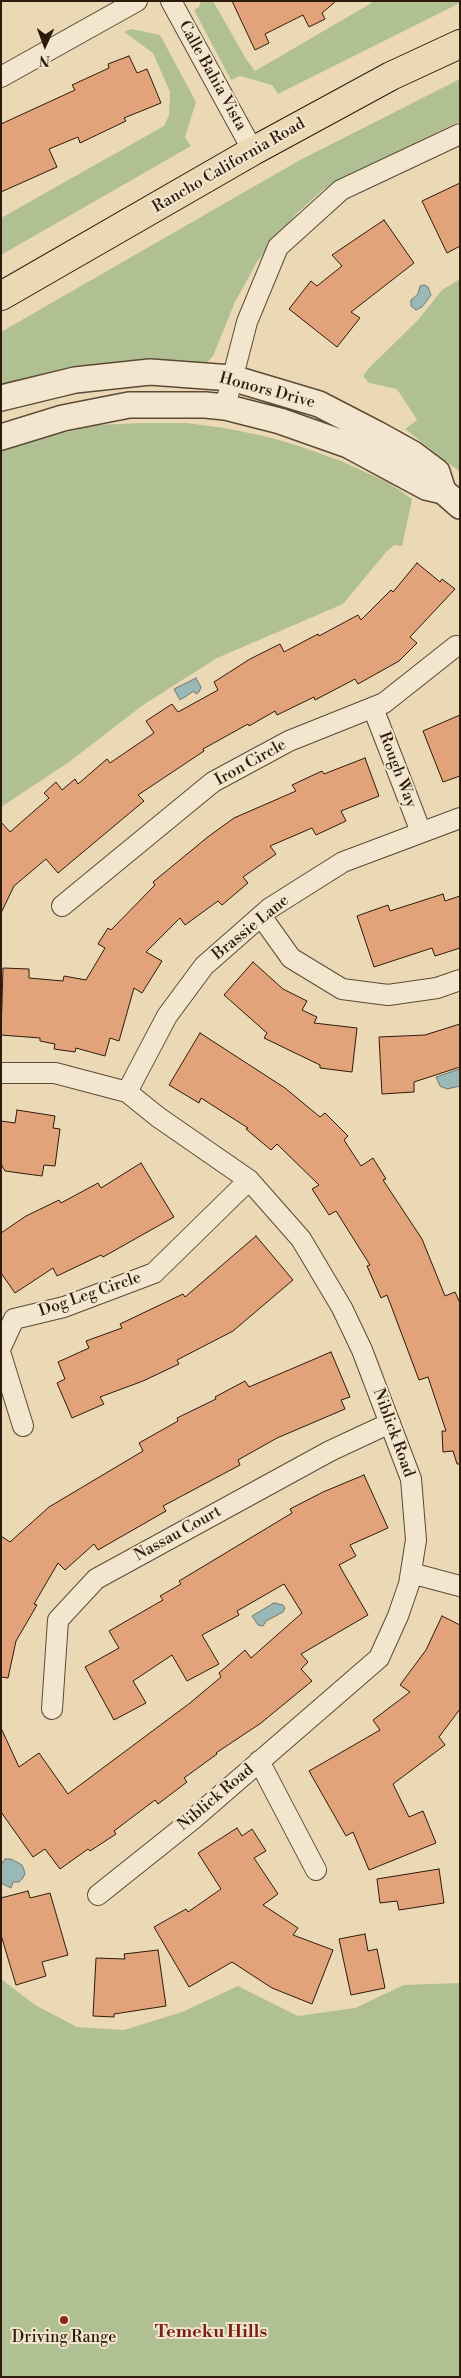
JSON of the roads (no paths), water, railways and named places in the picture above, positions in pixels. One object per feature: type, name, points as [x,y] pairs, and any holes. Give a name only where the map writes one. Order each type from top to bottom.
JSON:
[{"type":"main road","name":"Rancho California Road","points":[[1,296],[253,151],[391,76],[460,44]]},
{"type":"street","points":[[1,77],[137,1]]},
{"type":"street","name":"Calle Bahia Vista","points":[[171,1],[253,151]]},
{"type":"street","points":[[225,407],[247,322],[278,247],[341,190],[460,134]]},
{"type":"street","name":"Honors Drive","points":[[1,398],[75,380],[150,372],[232,378],[319,404],[377,434],[413,454],[437,472],[451,498]]},
{"type":"street","name":"Honors Drive","points":[[1,437],[63,418],[129,405],[188,404],[225,407],[280,421],[348,445],[426,487],[451,498]]},
{"type":"street","name":"Iron Circle","points":[[62,906],[213,782],[289,741],[384,703],[456,646]]},
{"type":"street","name":"Rough Way","points":[[373,708],[421,832]]},
{"type":"street","name":"Brassie Lane","points":[[127,1092],[167,1016],[204,966],[261,916],[343,862],[460,818]]},
{"type":"street","points":[[261,916],[291,958],[342,989],[388,995],[437,988],[460,980]]},
{"type":"street","name":"Niblick Road","points":[[1,1073],[55,1073],[127,1092],[158,1118],[249,1180],[301,1239],[342,1308],[362,1350],[411,1479],[416,1540],[411,1573],[398,1616],[379,1658],[192,1820],[98,1895]]},
{"type":"street","name":"Dog Leg Circle","points":[[1,1347],[14,1319],[64,1307],[154,1273],[249,1180]]},
{"type":"street","points":[[1,1354],[23,1426]]},
{"type":"street","name":"Nassau Court","points":[[52,1709],[58,1620],[96,1579],[330,1451],[390,1423]]},
{"type":"street","points":[[411,1573],[460,1586]]},
{"type":"street","points":[[259,1762],[316,1870]]},
{"type":"water","points":[[420,286],[428,287],[431,295],[422,307],[416,310],[411,306],[411,300],[418,294]]},
{"type":"water","points":[[196,678],[201,687],[199,692],[196,694],[194,691],[180,700],[174,689]]},
{"type":"water","points":[[460,1069],[460,1086],[447,1089],[440,1086],[436,1077]]},
{"type":"water","points":[[274,1603],[283,1605],[285,1608],[283,1612],[266,1621],[263,1626],[258,1625],[252,1616]]},
{"type":"water","points":[[5,1859],[11,1859],[22,1865],[25,1874],[19,1882],[13,1882],[11,1888],[1,1883],[1,1865]]},
{"type":"place","name":"Driving Range","points":[[64,2320]]},
{"type":"district","name":"Temeku Hills","points":[[211,2333]]}]
